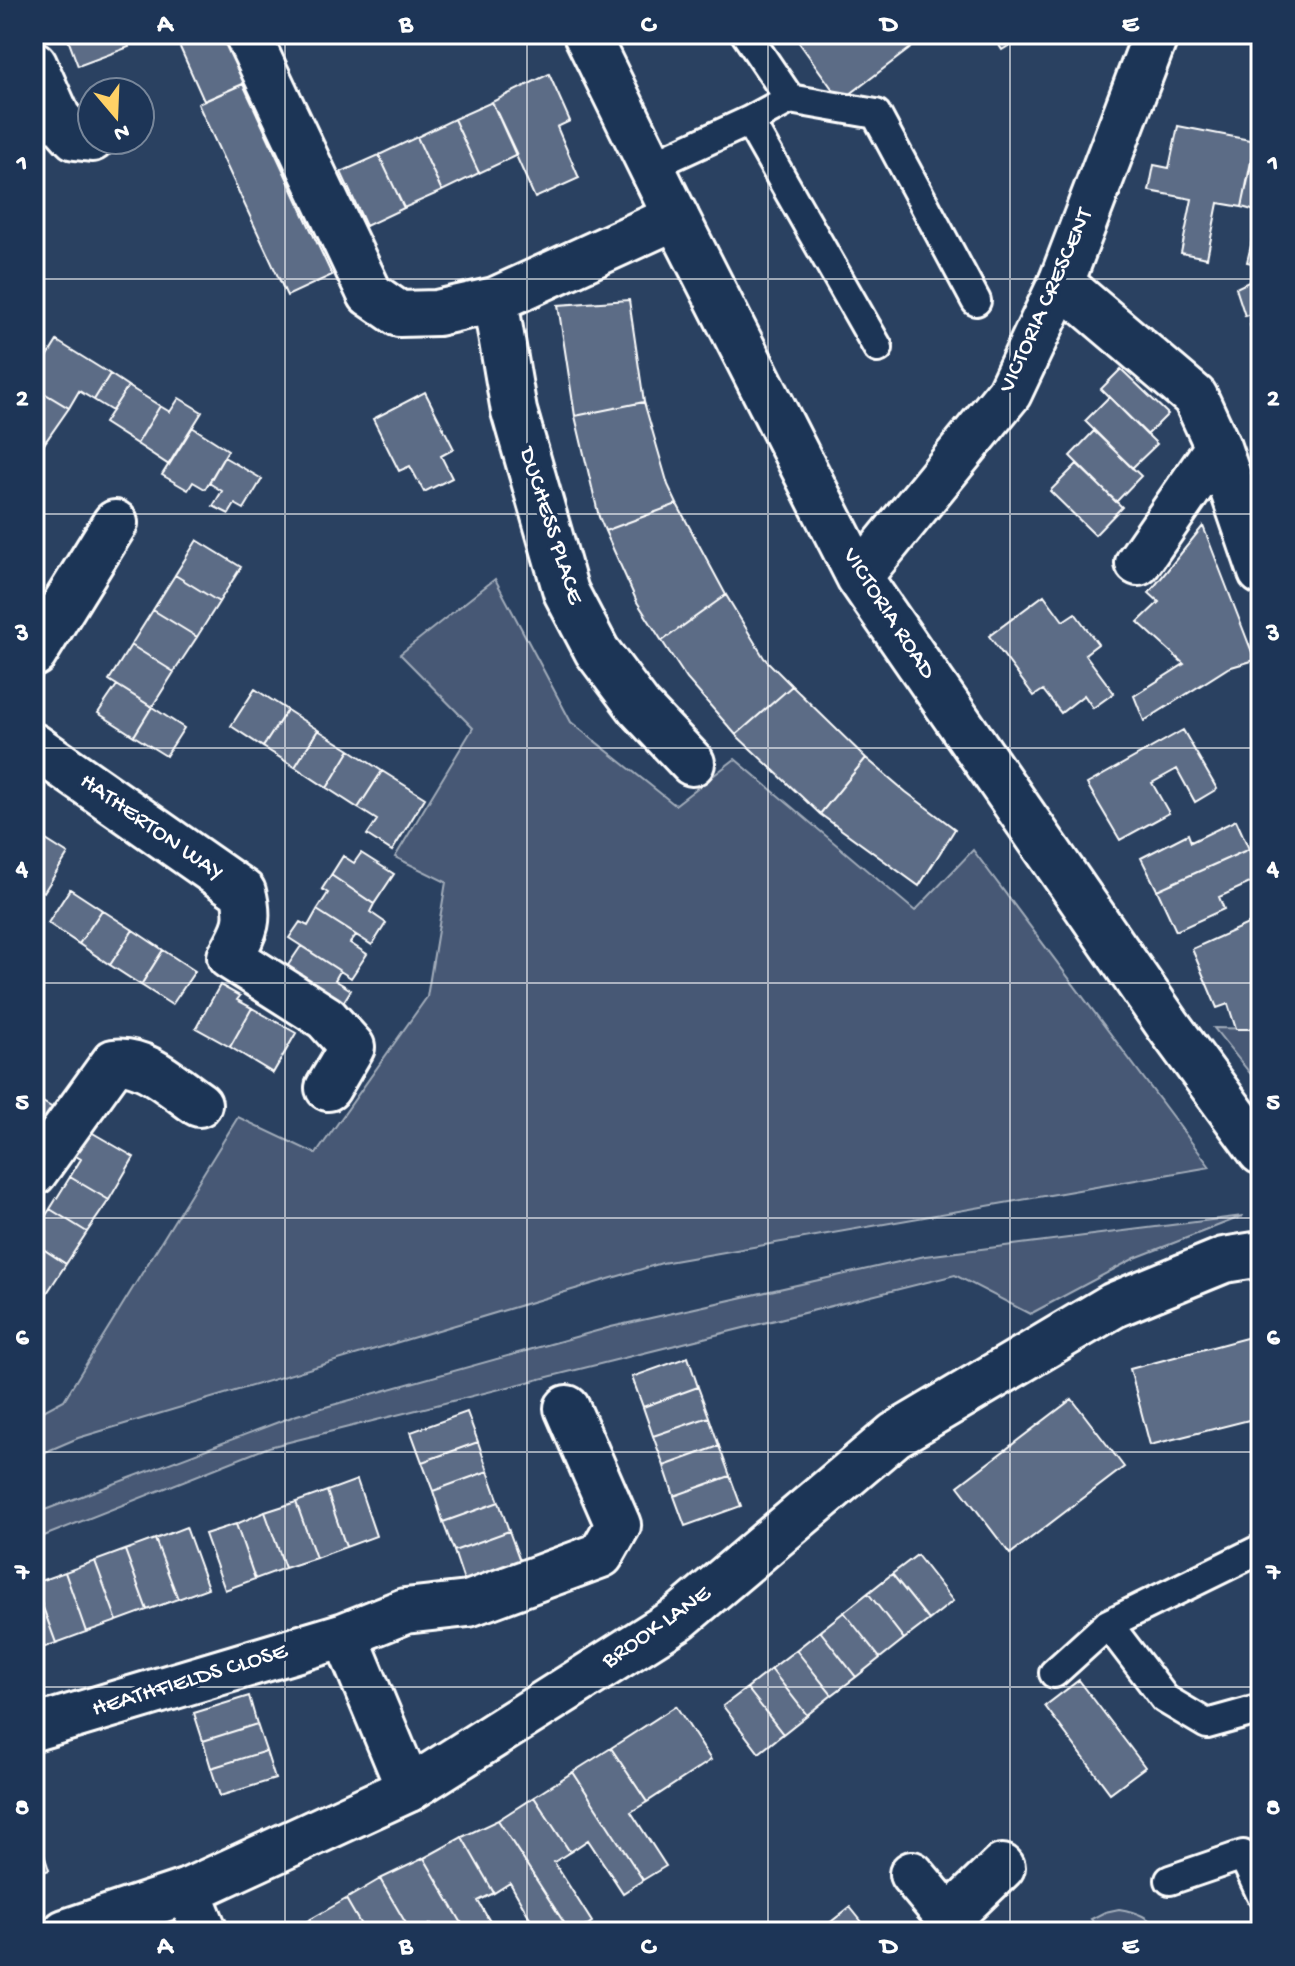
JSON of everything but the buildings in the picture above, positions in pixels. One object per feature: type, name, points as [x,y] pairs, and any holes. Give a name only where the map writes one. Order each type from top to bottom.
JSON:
[{"type":"street","points":[[247,34],[370,294],[399,314],[437,313],[495,300],[676,217]]},
{"type":"street","name":"VICTORIA ROAD","points":[[586,34],[859,577],[1168,1025],[1261,1152]]},
{"type":"street","name":"VICTORIA CRESCENT","points":[[859,577],[1009,393],[1061,283],[1156,34]]},
{"type":"street","points":[[34,64],[58,118],[76,137]]},
{"type":"street","points":[[1061,283],[1195,397],[1218,447],[1261,572]]},
{"type":"street","name":"DUCHESS PLACE","points":[[495,300],[514,411],[566,592],[597,651],[639,707],[692,763]]},
{"type":"street","points":[[1138,563],[1218,447]]},
{"type":"street","points":[[34,654],[115,523]]},
{"type":"street","name":"HATHERTON WAY","points":[[34,746],[243,892],[249,913],[242,937],[230,957],[326,1018],[352,1047],[328,1088]]},
{"type":"street","points":[[34,1173],[114,1062],[126,1060],[142,1067],[199,1104]]},
{"type":"street","name":"BROOK LANE","points":[[65,1932],[188,1891],[409,1789],[679,1618],[895,1435],[1114,1305],[1224,1260],[1261,1254]]},
{"type":"street","name":"HEATHFIELDS CLOSE","points":[[34,1728],[345,1635],[405,1611],[468,1604],[601,1555],[618,1525],[567,1408]]},
{"type":"street","points":[[345,1635],[409,1789]]},
{"type":"street","points":[[912,1874],[955,1925],[1002,1867]]},
{"type":"street","points":[[188,1891],[205,1932]]},
{"type":"lane","points":[[746,34],[790,99]]},
{"type":"lane","points":[[651,166],[790,99],[876,114],[976,301]]},
{"type":"lane","points":[[749,121],[878,348]]},
{"type":"lane","points":[[1054,1673],[1108,1624],[1261,1549]]},
{"type":"lane","points":[[1108,1624],[1165,1699],[1207,1724],[1261,1709]]},
{"type":"lane","points":[[1170,1880],[1243,1855],[1261,1894]]},
{"type":"shaded area","points":[[495,579],[571,722],[675,805],[735,759],[915,911],[973,850],[1210,1167],[662,1263],[78,1438],[34,1457],[34,1416],[64,1400],[238,1117],[316,1154],[427,997],[446,882],[395,857],[473,728],[400,654]]},
{"type":"shaded area","points":[[1214,1028],[1261,1029],[1261,1087]]},
{"type":"shaded area","points":[[1243,1216],[1135,1258],[1030,1314],[955,1275],[269,1447],[34,1540],[34,1514],[297,1415],[611,1327],[925,1256]]},
{"type":"shaded area","points":[[1119,1909],[1143,1916],[1161,1932],[1101,1932],[1091,1919]]}]
